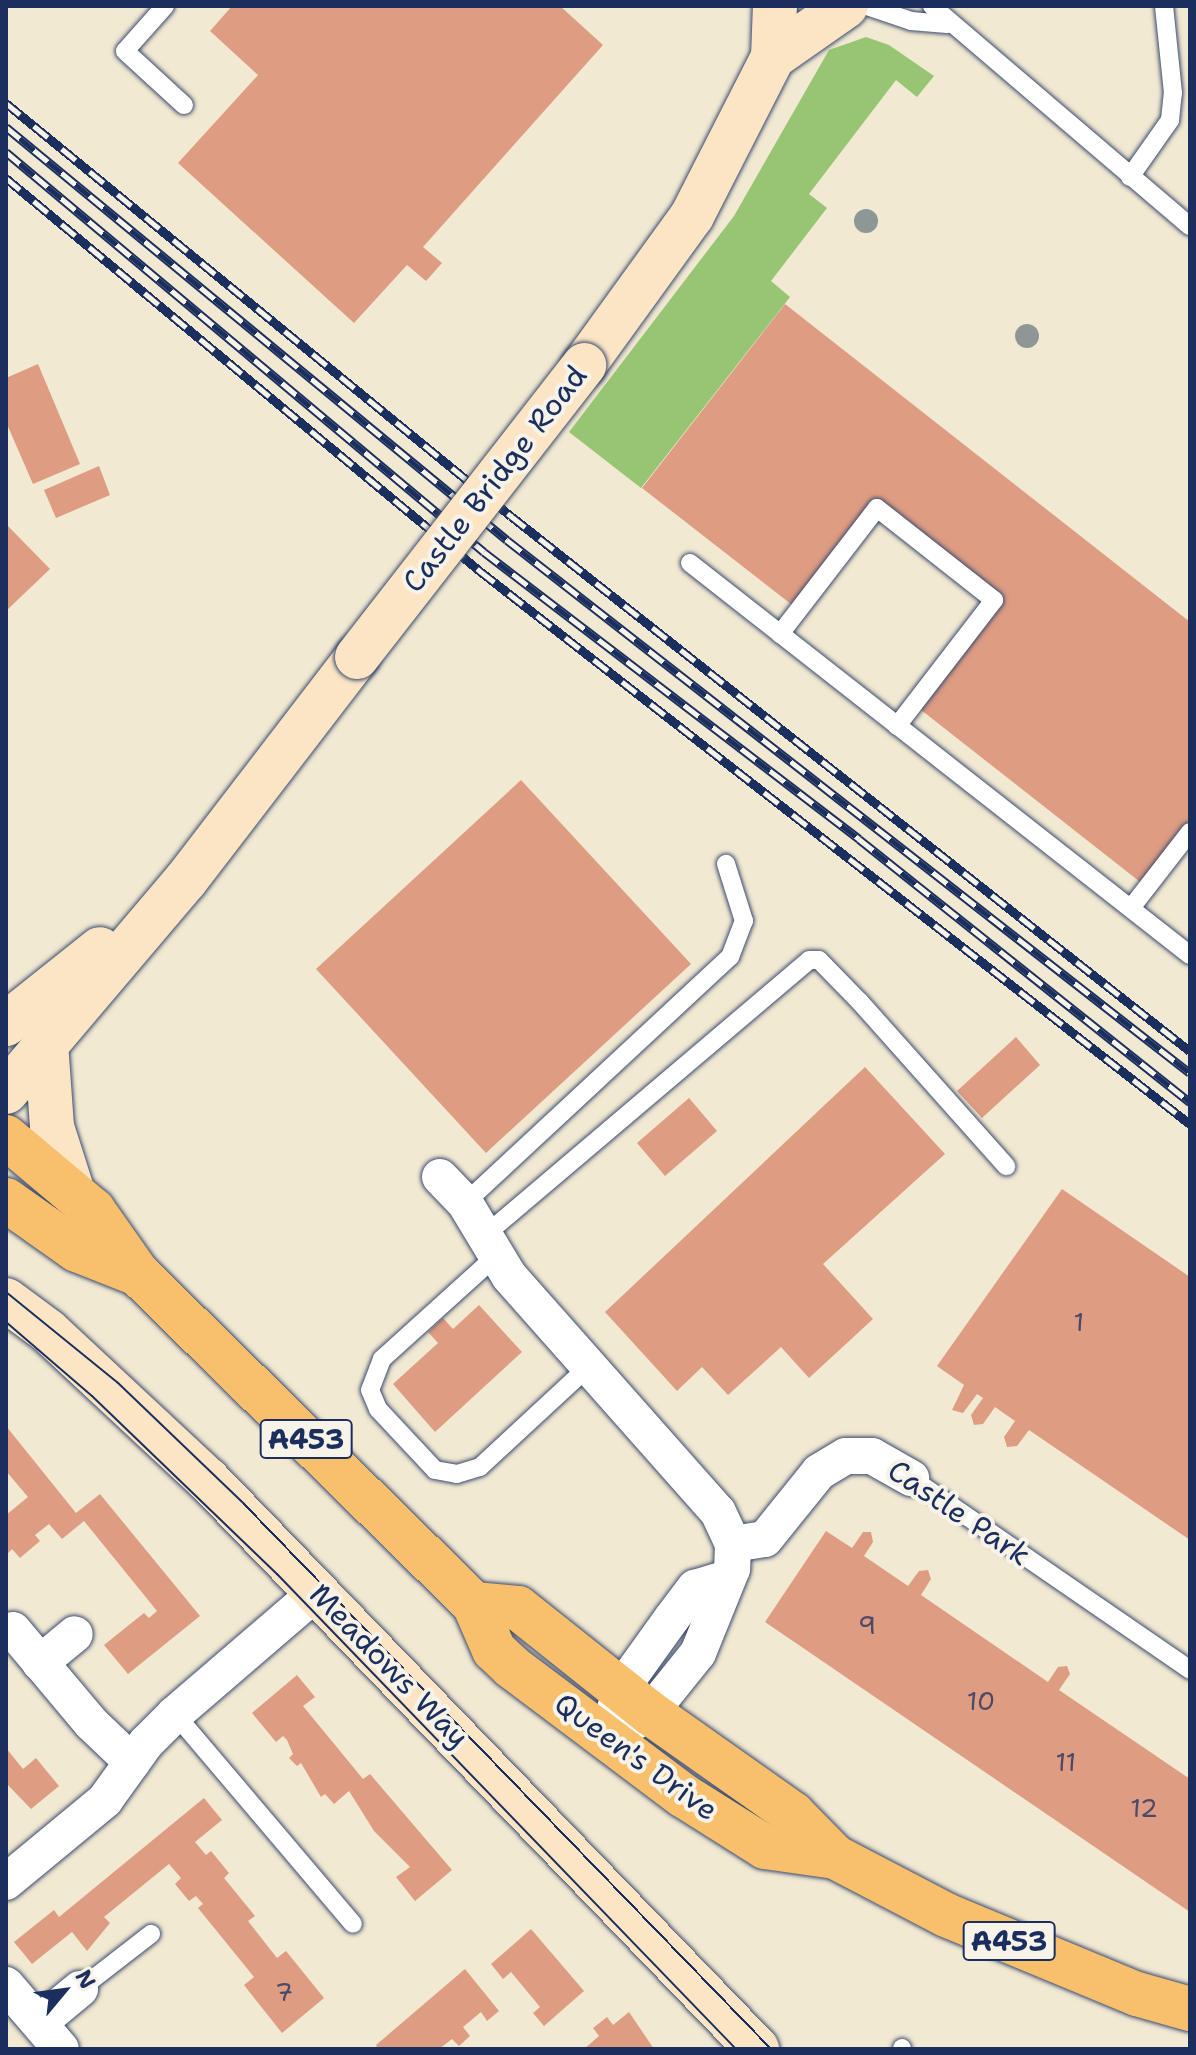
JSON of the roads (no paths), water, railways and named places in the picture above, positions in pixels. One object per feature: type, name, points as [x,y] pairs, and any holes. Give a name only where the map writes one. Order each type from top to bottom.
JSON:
[{"type":"main road","name":"Queen's Drive","points":[[6,1137],[93,1210],[138,1274],[474,1604],[494,1650],[606,1738],[765,1847],[835,1857]]},
{"type":"main road","name":"Queen's Drive","points":[[6,1200],[77,1250],[138,1274]]},
{"type":"main road","name":"Queen's Drive","points":[[474,1604],[518,1608],[636,1701],[793,1814],[835,1857],[946,1915],[1137,1994],[1190,2009]]},
{"type":"street","name":"Castle Bridge Road","points":[[773,57],[775,6]]},
{"type":"street","name":"Castle Bridge Road","points":[[6,1092],[186,880],[584,365],[692,216],[773,57],[817,11]]},
{"type":"street","name":"Castle Bridge Road","points":[[6,1024],[186,880]]},
{"type":"street","points":[[46,1043],[52,1127],[73,1193]]},
{"type":"street","points":[[440,1177],[465,1203],[490,1246],[588,1367],[718,1512],[733,1544],[732,1569],[725,1579],[695,1588],[636,1701],[606,1738]]},
{"type":"street","name":"Meadows Way","points":[[6,1300],[120,1397],[317,1592],[751,2047]]},
{"type":"street","name":"Castle Park","points":[[733,1544],[765,1539],[819,1472],[846,1456],[872,1456],[911,1478]]},
{"type":"street","points":[[6,1882],[105,1800],[132,1762],[175,1714],[317,1592]]},
{"type":"street","points":[[13,1630],[132,1762]]},
{"type":"street","points":[[40,1663],[75,1634]]},
{"type":"street","points":[[6,1985],[51,2036],[80,1989]]},
{"type":"lane","points":[[165,6],[125,51],[184,105]]},
{"type":"lane","points":[[867,6],[911,21],[947,24]]},
{"type":"lane","points":[[932,6],[947,24],[1190,226]]},
{"type":"lane","points":[[1130,177],[1170,120],[1173,93],[1164,6]]},
{"type":"lane","points":[[780,634],[877,508],[994,600],[897,726]]},
{"type":"lane","points":[[690,563],[1190,955]]},
{"type":"lane","points":[[1131,908],[1190,832]]},
{"type":"lane","points":[[465,1203],[730,957],[744,921],[726,864]]},
{"type":"lane","points":[[588,1367],[480,1467],[446,1472],[435,1470],[378,1409],[370,1390],[382,1359],[490,1246],[809,960],[819,960],[860,1002],[1006,1166]]},
{"type":"lane","name":"Castle Park","points":[[911,1478],[1190,1670]]},
{"type":"lane","points":[[175,1714],[353,1924]]},
{"type":"lane","points":[[80,1989],[151,1934]]},
{"type":"tram line","points":[[6,1292],[118,1383],[244,1504],[771,2049]]},
{"type":"tram line","points":[[6,1322],[92,1396],[277,1574],[736,2049]]},
{"type":"railway","points":[[6,103],[511,516],[1190,1051]]},
{"type":"railway","points":[[6,127],[507,540],[1190,1073]]},
{"type":"railway","points":[[6,152],[484,552],[859,839],[1190,1102]]},
{"type":"railway","points":[[6,178],[480,571],[1190,1124]]}]
